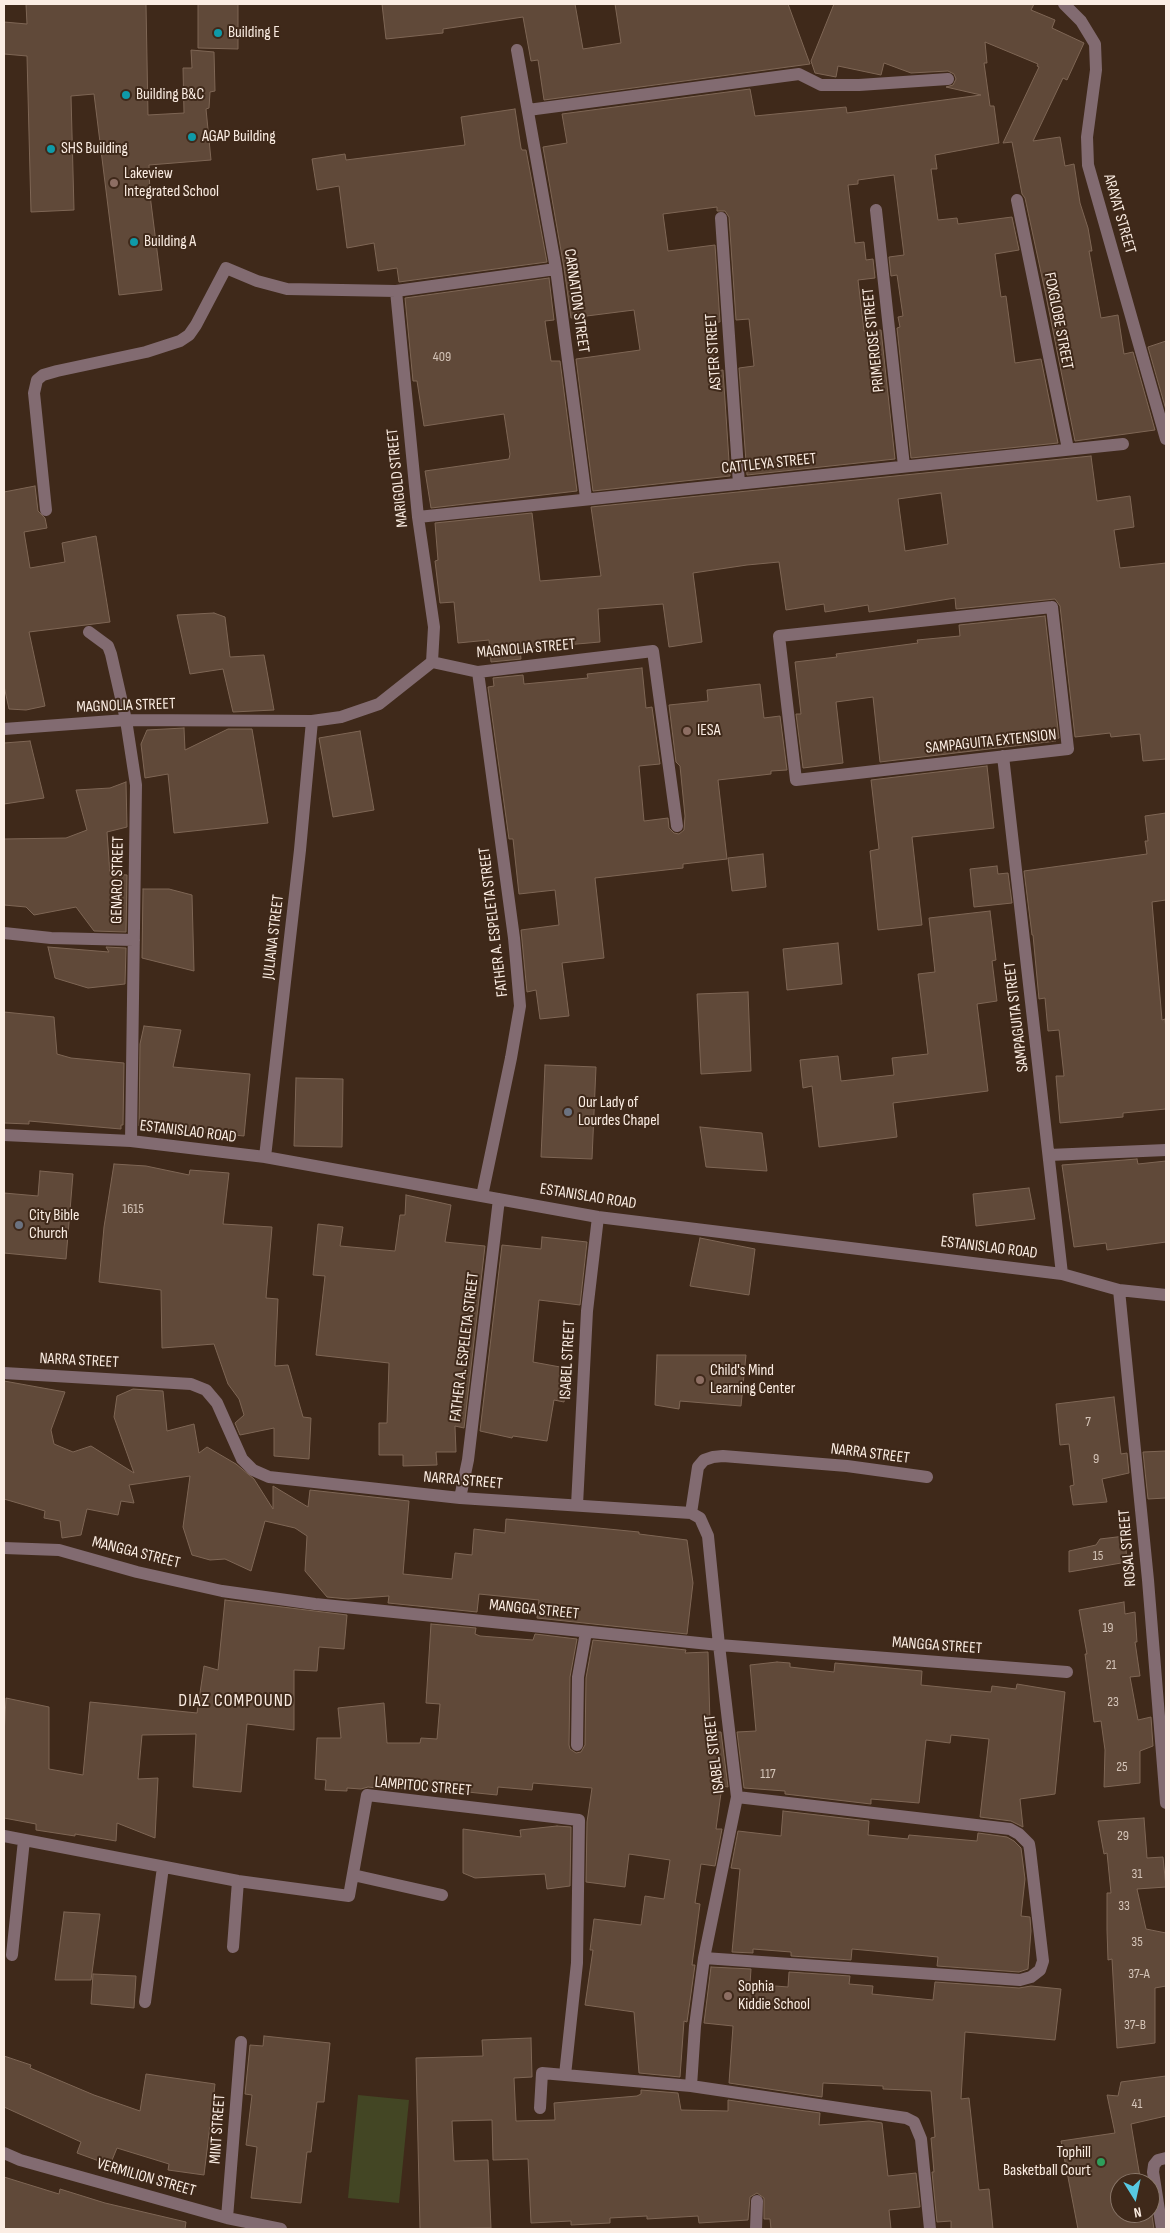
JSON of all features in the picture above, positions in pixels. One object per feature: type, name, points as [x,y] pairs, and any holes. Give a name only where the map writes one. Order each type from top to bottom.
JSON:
[{"type":"street","name":"ARAYAT STREET","points":[[1064,4],[1081,21],[1095,44],[1096,70],[1087,137],[1088,165],[1166,438]]},
{"type":"street","name":"CARNATION STREET","points":[[517,50],[556,269],[586,498]]},
{"type":"street","points":[[528,110],[799,74],[821,85],[859,85],[948,79]]},
{"type":"street","name":"FOXGLOBE STREET","points":[[1017,200],[1068,449]]},
{"type":"street","name":"PRIMEROSE STREET","points":[[876,210],[904,466]]},
{"type":"street","name":"ASTER STREET","points":[[721,218],[739,484]]},
{"type":"street","points":[[46,510],[34,393],[38,380],[43,375],[146,352],[180,341],[189,335],[196,325],[226,268],[257,281],[287,289],[396,291],[556,269]]},
{"type":"street","name":"MARIGOLD STREET","points":[[396,291],[418,517],[434,627],[432,662]]},
{"type":"street","name":"CATTLEYA STREET","points":[[418,517],[586,498],[1123,444]]},
{"type":"street","name":"SAMPAGUITA EXTENSION","points":[[1052,607],[1068,749],[1003,756],[796,780],[779,636],[1052,607]]},
{"type":"street","name":"GENARO STREET","points":[[89,632],[108,646],[126,720],[136,785],[131,1141]]},
{"type":"street","name":"MAGNOLIA STREET","points":[[4,729],[126,720],[312,721],[341,717],[379,704],[432,662],[478,672],[653,652],[677,826]]},
{"type":"street","name":"FATHER A. ESPELETA STREET","points":[[478,672],[514,938],[520,1006],[512,1058],[482,1196]]},
{"type":"street","name":"JULIANA STREET","points":[[264,1157],[300,850],[312,721]]},
{"type":"street","name":"SAMPAGUITA STREET","points":[[1003,756],[1062,1274]]},
{"type":"street","points":[[4,933],[51,938],[134,940]]},
{"type":"street","name":"ESTANISLAO ROAD","points":[[4,1135],[131,1141],[264,1157],[598,1217],[1062,1274],[1119,1290],[1166,1295]]},
{"type":"street","points":[[1049,1154],[1166,1150]]},
{"type":"street","name":"FATHER A. ESPELETA STREET","points":[[460,1498],[468,1460],[499,1199]]},
{"type":"street","name":"ISABEL STREET","points":[[577,1505],[587,1311],[598,1217]]},
{"type":"street","name":"ROSAL STREET","points":[[1119,1290],[1148,1580],[1166,1803]]},
{"type":"street","name":"NARRA STREET","points":[[4,1373],[191,1384],[206,1390],[217,1403],[242,1459],[253,1470],[269,1477],[460,1498],[691,1513],[698,1467],[704,1460],[713,1457],[847,1466],[927,1477]]},
{"type":"street","name":"ISABEL STREET","points":[[691,1513],[700,1518],[708,1536],[719,1645],[738,1797],[704,1958],[695,2026],[691,2086]]},
{"type":"street","name":"MANGGA STREET","points":[[4,1548],[58,1550],[137,1572],[222,1591],[315,1604],[719,1645],[1067,1672]]},
{"type":"street","points":[[577,1745],[578,1677],[586,1632]]},
{"type":"street","name":"LAMPITOC STREET","points":[[4,1836],[163,1867],[349,1896],[367,1795],[579,1820],[577,1963],[565,2075]]},
{"type":"street","points":[[704,1958],[1020,1980],[1040,1970],[1043,1962],[1029,1844],[1019,1834],[1010,1829],[738,1797]]},
{"type":"street","points":[[12,1955],[24,1840]]},
{"type":"street","points":[[145,2002],[163,1867]]},
{"type":"street","points":[[353,1875],[442,1895]]},
{"type":"street","points":[[233,1947],[238,1880]]},
{"type":"street","name":"MINT STREET","points":[[227,2218],[241,2042]]},
{"type":"street","points":[[540,2108],[542,2073],[691,2086],[898,2116],[914,2122],[921,2139],[930,2229]]},
{"type":"street","name":"VERMILION STREET","points":[[4,2154],[227,2218],[281,2229]]},
{"type":"street","points":[[1162,2229],[1153,2172],[1154,2165],[1158,2160],[1166,2158]]},
{"type":"street","points":[[756,2229],[758,2201]]},
{"type":"green space","points":[[358,2095],[409,2100],[399,2203],[348,2198]]},
{"type":"building","points":[[26,4],[146,4],[148,115],[184,113],[183,68],[192,68],[191,50],[214,52],[215,91],[210,92],[209,108],[206,109],[211,160],[149,165],[150,195],[162,290],[119,295],[94,94],[71,96],[74,210],[31,212],[27,56],[4,54],[4,22],[27,24]]},
{"type":"building","name":"Building E","points":[[198,4],[238,4],[238,49],[198,48]]},
{"type":"building","points":[[382,4],[575,4],[583,49],[621,43],[615,4],[788,4],[810,64],[544,100],[538,60],[531,61],[523,17],[443,29],[443,33],[386,39]]},
{"type":"building","points":[[834,4],[1034,4],[1031,10],[1055,20],[1052,28],[1084,43],[1067,80],[1063,78],[1033,141],[1060,137],[1065,166],[1074,164],[1080,203],[1088,228],[1092,251],[1089,251],[1101,318],[1118,315],[1124,354],[1133,352],[1155,430],[1075,441],[1046,296],[1012,142],[1003,143],[1039,67],[1037,66],[1038,64],[985,42],[987,63],[984,63],[990,106],[994,106],[999,143],[935,155],[937,169],[931,169],[938,220],[957,218],[958,224],[1012,217],[1019,250],[995,254],[1001,297],[1006,296],[1015,363],[1041,359],[1058,443],[911,458],[897,328],[900,327],[898,317],[903,316],[897,275],[891,276],[889,257],[904,255],[894,175],[858,180],[858,184],[848,185],[855,243],[864,242],[866,260],[873,259],[875,278],[858,280],[864,331],[881,330],[895,459],[747,475],[739,368],[754,366],[749,319],[736,320],[729,217],[725,211],[717,211],[717,207],[663,214],[668,251],[715,245],[720,322],[709,323],[715,371],[723,370],[730,476],[593,491],[576,359],[640,350],[634,310],[571,318],[543,147],[567,143],[562,114],[750,89],[755,116],[846,107],[847,113],[981,95],[946,87],[953,85],[956,79],[954,74],[948,71],[911,73],[884,63],[881,75],[838,66],[836,77],[815,73],[811,61]]},
{"type":"building","points":[[515,109],[521,148],[526,150],[547,262],[399,282],[397,268],[378,271],[374,243],[347,248],[339,186],[317,190],[312,159],[345,154],[346,160],[465,145],[461,117]]},
{"type":"building","points":[[549,278],[554,320],[545,321],[551,361],[560,361],[577,491],[431,508],[425,471],[509,459],[510,454],[504,414],[424,426],[417,381],[413,381],[405,298]]},
{"type":"building","points":[[1166,341],[1166,410],[1148,347]]},
{"type":"building","points":[[1091,456],[1097,501],[1130,496],[1134,527],[1114,530],[1120,568],[1166,563],[1166,759],[1143,761],[1140,734],[1111,737],[1110,733],[1075,737],[1060,606],[1055,599],[956,609],[955,598],[869,612],[868,605],[825,612],[824,604],[786,610],[779,562],[693,573],[702,642],[669,647],[663,604],[598,609],[600,642],[520,649],[521,659],[491,662],[489,640],[458,643],[454,602],[440,603],[435,561],[438,560],[435,523],[532,513],[540,581],[601,576],[591,507]],"holes":[[[941,493],[948,544],[905,551],[898,499]]]},
{"type":"building","points":[[35,486],[38,511],[45,518],[47,528],[24,532],[30,568],[65,562],[62,543],[96,536],[110,622],[29,632],[45,706],[26,710],[9,709],[4,686],[4,492]]},
{"type":"building","points":[[214,613],[225,617],[230,657],[264,655],[274,710],[233,712],[223,669],[190,674],[177,615]]},
{"type":"building","points":[[1045,616],[1059,738],[1056,741],[880,762],[873,697],[836,702],[843,763],[803,768],[796,714],[801,714],[795,662],[837,657],[836,654],[918,643],[917,640],[960,636],[959,625]]},
{"type":"building","points":[[642,668],[646,708],[652,707],[660,764],[639,766],[644,821],[668,818],[669,828],[674,833],[679,834],[684,830],[685,816],[680,766],[676,762],[669,705],[708,701],[707,690],[760,684],[764,718],[780,716],[787,770],[771,771],[771,774],[718,780],[727,859],[683,864],[683,868],[595,878],[604,958],[562,963],[569,1016],[540,1019],[536,990],[527,992],[521,930],[559,925],[555,890],[519,894],[513,839],[509,839],[488,687],[494,686],[493,678],[523,675],[524,684],[588,678],[587,674]]},
{"type":"building","points":[[184,728],[185,750],[228,729],[252,729],[268,823],[174,833],[168,774],[145,778],[141,744],[147,730]]},
{"type":"building","points":[[360,731],[374,810],[333,817],[319,738]]},
{"type":"building","points":[[30,741],[44,798],[4,804],[4,743]]},
{"type":"building","points":[[987,766],[994,828],[912,837],[922,925],[878,930],[870,851],[879,849],[871,780]]},
{"type":"building","points":[[126,782],[127,827],[107,832],[110,874],[127,875],[126,932],[94,931],[76,907],[34,915],[26,907],[4,905],[4,839],[66,838],[87,830],[76,790],[110,788]]},
{"type":"building","points":[[1166,813],[1166,900],[1152,902],[1162,1020],[1165,1019],[1166,1030],[1166,1109],[1123,1113],[1123,1117],[1060,1123],[1056,1076],[1064,1076],[1059,1030],[1048,1031],[1045,998],[1039,999],[1024,871],[1147,854],[1145,841],[1148,841],[1145,816]]},
{"type":"building","points":[[763,854],[766,887],[732,891],[728,858]]},
{"type":"building","points":[[997,866],[998,874],[1008,873],[1012,903],[974,907],[970,869]]},
{"type":"building","points":[[143,889],[169,889],[192,895],[194,971],[142,958]]},
{"type":"building","points":[[990,911],[996,960],[992,961],[997,1001],[977,1004],[988,1091],[893,1103],[897,1137],[819,1147],[812,1086],[803,1088],[800,1060],[838,1056],[841,1081],[894,1075],[892,1058],[928,1054],[918,974],[935,972],[929,918]]},
{"type":"building","points":[[838,943],[842,984],[787,990],[783,949]]},
{"type":"building","points":[[48,947],[109,952],[106,947],[126,948],[125,984],[88,988],[55,978]]},
{"type":"building","points":[[748,992],[751,1071],[701,1074],[697,994]]},
{"type":"building","points":[[4,1012],[54,1017],[57,1054],[71,1058],[124,1063],[123,1125],[121,1125],[121,1129],[29,1121],[29,1124],[4,1123]]},
{"type":"building","points":[[144,1026],[181,1030],[173,1067],[250,1074],[244,1136],[139,1126],[140,1044]]},
{"type":"building","name":"Our Lady of Lourdes Chapel","points":[[545,1065],[596,1067],[592,1159],[541,1157]]},
{"type":"building","points":[[296,1078],[343,1079],[342,1147],[294,1146]]},
{"type":"building","points":[[700,1127],[762,1133],[767,1171],[706,1167]]},
{"type":"building","points":[[1137,1159],[1138,1164],[1166,1161],[1166,1242],[1107,1250],[1106,1243],[1074,1247],[1062,1165]]},
{"type":"building","points":[[114,1164],[146,1166],[189,1175],[190,1170],[229,1173],[223,1224],[272,1227],[266,1298],[278,1299],[275,1366],[288,1365],[303,1417],[311,1418],[309,1459],[274,1456],[274,1428],[240,1435],[235,1423],[244,1415],[239,1399],[228,1384],[214,1344],[162,1348],[161,1290],[99,1282],[104,1227]]},
{"type":"building","points":[[40,1171],[73,1174],[66,1259],[4,1253],[4,1193],[38,1196]]},
{"type":"building","points":[[1029,1188],[1035,1219],[976,1226],[973,1194]]},
{"type":"building","points":[[406,1195],[451,1205],[445,1242],[485,1246],[464,1428],[455,1426],[456,1452],[436,1452],[437,1465],[403,1466],[403,1455],[379,1455],[379,1423],[387,1423],[389,1363],[316,1355],[325,1276],[313,1275],[318,1224],[343,1227],[340,1246],[395,1251],[400,1215],[405,1215]]},
{"type":"building","points":[[542,1237],[587,1242],[580,1305],[539,1300],[533,1362],[571,1369],[564,1402],[554,1400],[547,1441],[513,1436],[512,1438],[480,1431],[502,1245],[541,1249]]},
{"type":"building","points":[[700,1238],[755,1249],[749,1295],[690,1286]]},
{"type":"building","name":"Child's Mind Learning Center","points":[[657,1355],[746,1355],[741,1406],[680,1401],[679,1409],[655,1405]]},
{"type":"building","points":[[4,1381],[65,1392],[51,1430],[54,1444],[73,1452],[91,1446],[134,1473],[114,1417],[117,1396],[133,1389],[163,1391],[167,1431],[194,1424],[199,1453],[207,1447],[236,1464],[254,1479],[273,1509],[273,1486],[308,1507],[310,1490],[409,1501],[403,1574],[452,1579],[455,1553],[472,1555],[474,1529],[505,1533],[506,1519],[639,1532],[639,1534],[687,1540],[693,1583],[687,1634],[537,1618],[539,1600],[479,1594],[477,1612],[388,1603],[389,1596],[348,1599],[327,1597],[305,1571],[307,1536],[295,1528],[265,1521],[251,1571],[225,1559],[210,1560],[192,1555],[183,1527],[190,1476],[129,1485],[134,1503],[121,1501],[118,1515],[87,1509],[81,1535],[62,1538],[60,1521],[44,1518],[45,1511],[4,1499]]},
{"type":"building","points":[[1114,1397],[1121,1454],[1127,1453],[1129,1473],[1102,1479],[1107,1502],[1073,1505],[1070,1486],[1074,1485],[1069,1444],[1060,1445],[1056,1404]]},
{"type":"building","points":[[1166,1451],[1166,1498],[1148,1499],[1143,1452]]},
{"type":"building","points":[[1125,1536],[1127,1562],[1069,1572],[1069,1551],[1096,1545],[1100,1539]]},
{"type":"building","points":[[225,1600],[347,1615],[344,1649],[319,1647],[317,1671],[294,1670],[294,1730],[247,1724],[241,1792],[193,1787],[196,1734],[142,1735],[138,1779],[158,1778],[155,1838],[117,1823],[116,1841],[36,1830],[36,1824],[4,1818],[6,1698],[49,1707],[49,1769],[83,1775],[90,1702],[197,1713],[204,1666],[218,1670]]},
{"type":"building","points":[[1124,1602],[1125,1614],[1135,1612],[1137,1642],[1135,1642],[1140,1676],[1130,1677],[1138,1720],[1151,1717],[1153,1746],[1140,1751],[1140,1783],[1104,1787],[1105,1750],[1101,1721],[1094,1722],[1085,1654],[1087,1654],[1079,1610]]},
{"type":"building","points":[[431,1624],[476,1628],[475,1634],[480,1636],[533,1640],[535,1634],[577,1639],[570,1677],[569,1745],[570,1749],[576,1753],[581,1752],[585,1745],[586,1678],[593,1640],[686,1650],[685,1653],[708,1652],[710,1723],[713,1723],[714,1732],[721,1732],[728,1787],[722,1786],[716,1829],[722,1829],[715,1866],[701,1864],[695,1903],[700,1904],[692,1965],[695,1965],[687,2022],[684,2021],[680,2077],[639,2073],[634,2012],[585,2005],[593,1950],[590,1950],[594,1919],[641,1925],[645,1896],[664,1899],[670,1860],[629,1854],[625,1887],[586,1882],[587,1822],[592,1788],[533,1783],[532,1790],[498,1787],[497,1795],[428,1788],[386,1789],[368,1787],[361,1789],[347,1788],[347,1791],[325,1790],[326,1780],[315,1779],[317,1738],[341,1738],[338,1708],[384,1703],[387,1743],[420,1743],[421,1738],[437,1739],[440,1704],[426,1703]]},
{"type":"building","points":[[777,1662],[790,1663],[790,1667],[834,1672],[835,1663],[922,1671],[921,1685],[991,1692],[992,1686],[1016,1689],[1017,1684],[1065,1692],[1055,1794],[1020,1799],[1023,1827],[1011,1821],[980,1817],[989,1739],[951,1735],[950,1743],[926,1740],[919,1803],[871,1799],[871,1804],[785,1794],[785,1791],[744,1788],[737,1732],[756,1731],[750,1665]]},
{"type":"building","points":[[783,1811],[869,1821],[868,1835],[908,1839],[909,1835],[977,1841],[978,1833],[1007,1837],[1014,1841],[1021,1848],[1025,1879],[1021,1916],[1030,1917],[1031,1931],[1028,1969],[1019,1972],[937,1966],[938,1957],[852,1949],[851,1960],[791,1956],[791,1952],[753,1949],[753,1953],[732,1952],[740,1869],[731,1868],[738,1831],[781,1836]]},
{"type":"building","points":[[1144,1818],[1147,1858],[1163,1857],[1166,1887],[1137,1889],[1146,1929],[1166,1933],[1166,1986],[1155,1988],[1155,2043],[1117,2048],[1112,1959],[1108,1960],[1107,1893],[1111,1893],[1107,1853],[1104,1854],[1098,1821]]},
{"type":"building","points":[[557,1826],[571,1827],[570,1886],[547,1889],[545,1874],[475,1878],[463,1873],[463,1829],[521,1837],[520,1830]]},
{"type":"building","points":[[64,1912],[100,1914],[91,1980],[55,1980]]},
{"type":"building","points":[[711,1967],[751,1969],[750,1984],[788,1987],[789,1972],[850,1976],[849,1984],[873,1986],[872,1994],[933,2000],[935,1982],[1061,1989],[1055,2040],[965,2032],[961,2099],[969,2098],[979,2190],[989,2189],[993,2229],[951,2229],[951,2221],[937,2222],[932,2172],[934,2172],[931,2138],[935,2137],[931,2091],[883,2089],[883,2086],[823,2083],[822,2097],[729,2083],[733,2026],[704,2023]]},
{"type":"building","points":[[93,1974],[136,1976],[134,2008],[91,2004]]},
{"type":"building","points":[[264,2036],[330,2043],[324,2102],[317,2102],[311,2152],[307,2152],[301,2203],[251,2198],[257,2147],[246,2145],[252,2095],[245,2094],[250,2045],[263,2046]]},
{"type":"building","points":[[531,2038],[532,2077],[514,2078],[516,2121],[555,2120],[554,2103],[637,2096],[641,2094],[641,2090],[678,2093],[681,2110],[728,2111],[728,2100],[820,2113],[819,2125],[869,2121],[882,2123],[888,2176],[916,2173],[920,2207],[889,2210],[891,2229],[771,2229],[770,2219],[764,2219],[764,2198],[757,2193],[750,2197],[748,2220],[699,2223],[698,2216],[647,2219],[647,2216],[610,2218],[610,2223],[571,2225],[571,2221],[531,2223],[528,2159],[493,2160],[492,2120],[452,2121],[454,2161],[488,2160],[491,2228],[420,2229],[416,2058],[483,2056],[482,2040]]},
{"type":"building","points":[[4,2056],[31,2065],[30,2068],[94,2095],[140,2111],[146,2074],[215,2084],[204,2175],[168,2170],[169,2164],[117,2148],[110,2165],[77,2153],[81,2142],[4,2107]]},
{"type":"building","points":[[1166,2076],[1166,2116],[1131,2124],[1139,2173],[1110,2173],[1110,2223],[1153,2223],[1154,2229],[1078,2229],[1061,2141],[1115,2133],[1107,2095],[1118,2096],[1121,2082]]},
{"type":"building","points":[[4,2177],[59,2194],[60,2189],[105,2203],[186,2222],[185,2229],[4,2229]]},
{"type":"place","name":"Building E","points":[[218,33]]},
{"type":"place","name":"Building B&C","points":[[126,95]]},
{"type":"place","name":"AGAP Building","points":[[192,137]]},
{"type":"place","name":"SHS Building","points":[[51,149]]},
{"type":"place","name":"Lakeview Integrated School","points":[[114,183]]},
{"type":"place","name":"Building A","points":[[134,242]]},
{"type":"place","name":"IESA","points":[[687,731]]},
{"type":"place","name":"Our Lady of Lourdes Chapel","points":[[568,1112]]},
{"type":"place","name":"City Bible Church","points":[[19,1225]]},
{"type":"place","name":"Child's Mind Learning Center","points":[[700,1380]]},
{"type":"place","name":"Sophia Kiddie School","points":[[728,1996]]},
{"type":"place","name":"Tophill Basketball Court","points":[[1101,2162]]},
{"type":"district","name":"DIAZ COMPOUND","points":[[236,1701]]}]
